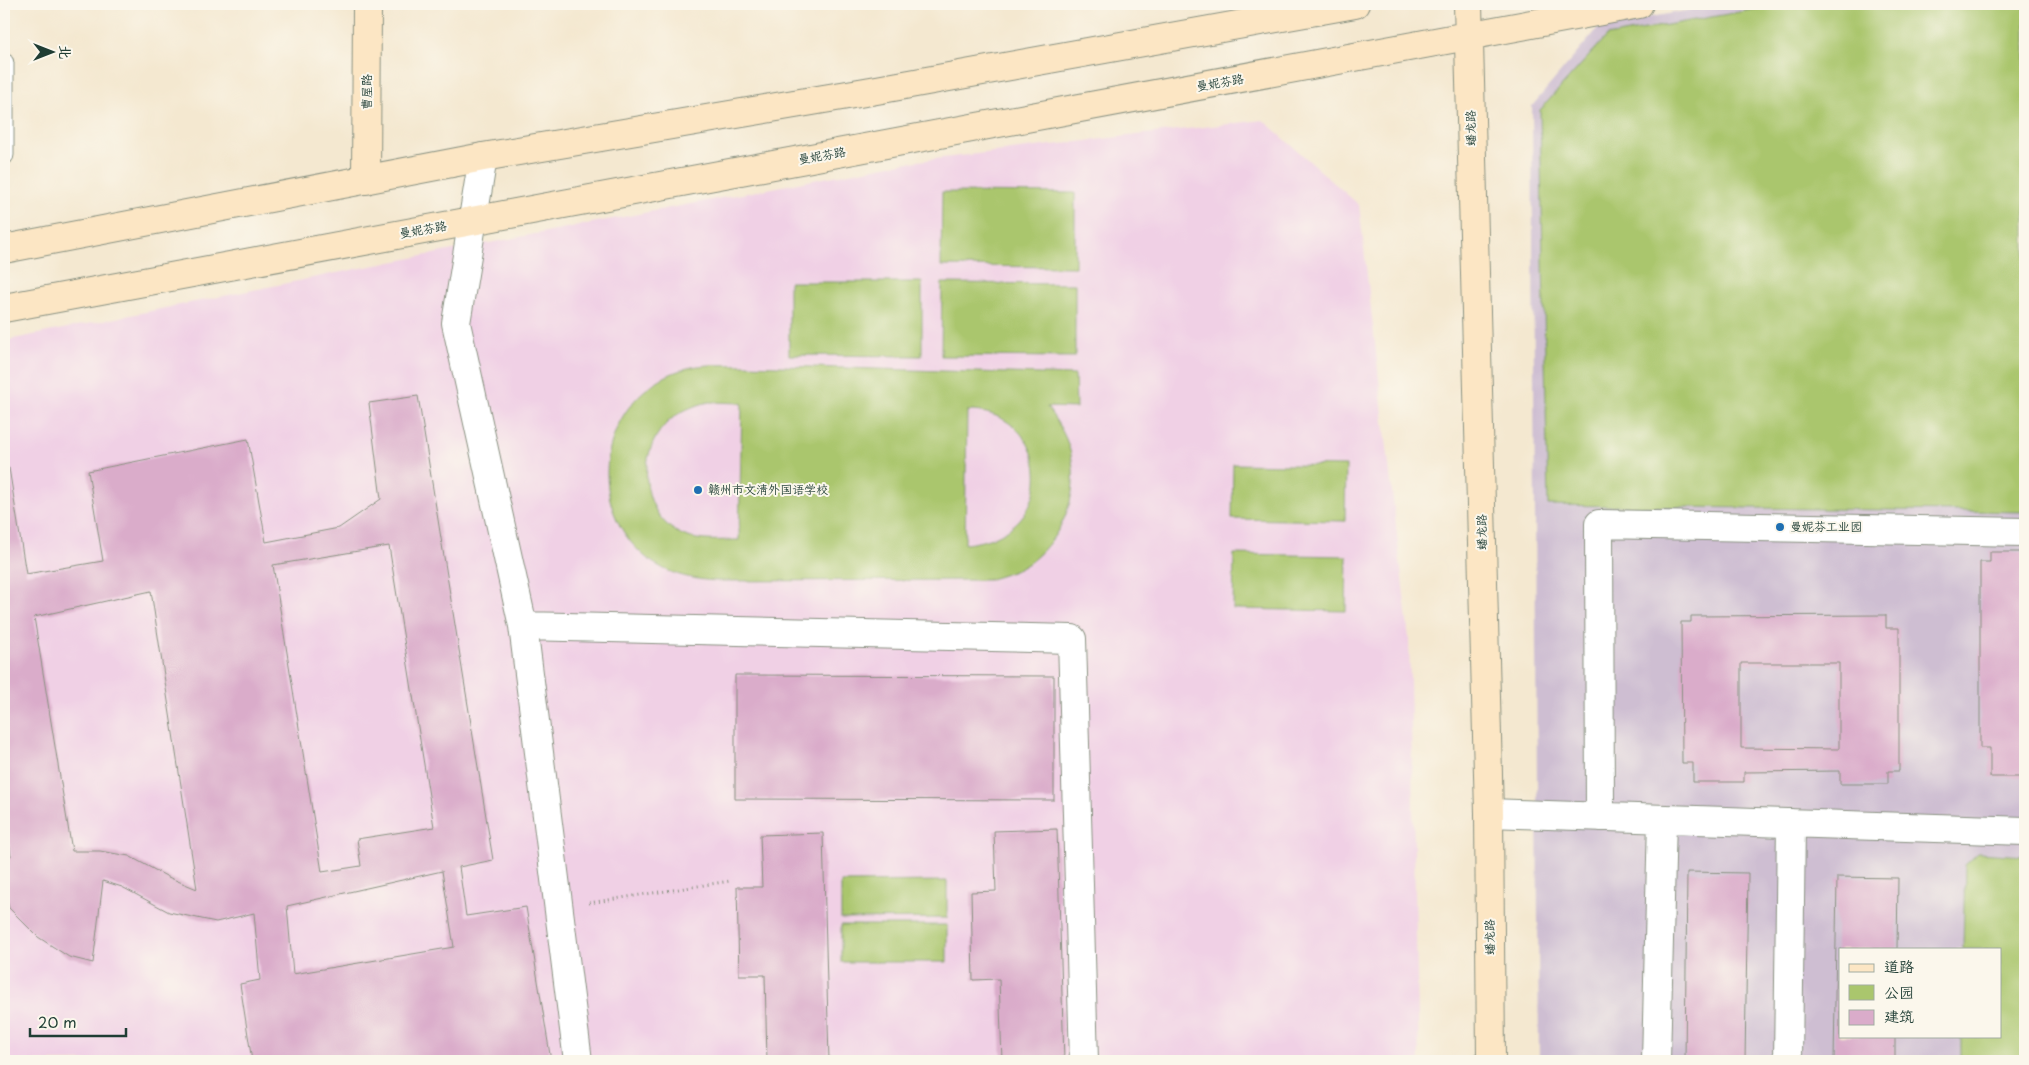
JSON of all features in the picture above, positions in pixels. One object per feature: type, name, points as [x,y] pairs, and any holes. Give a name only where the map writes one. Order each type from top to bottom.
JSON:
[{"type":"main road","name":"曹屋路","points":[[366,180],[367,4]]},
{"type":"main road","points":[[4,249],[483,157],[1354,4]]},
{"type":"main road","name":"蟠龙路","points":[[1468,4],[1489,813],[1491,1061]]},
{"type":"main road","name":"曼妮芬路","points":[[4,308],[1639,4]]},
{"type":"street","points":[[483,157],[456,323],[523,626],[578,1061]]},
{"type":"street","points":[[1600,817],[1599,524],[2025,532]]},
{"type":"street","points":[[523,626],[1072,639],[1084,1061]]},
{"type":"street","points":[[1489,813],[2025,831]]},
{"type":"street","points":[[1656,1061],[1662,819]]},
{"type":"street","points":[[1788,1061],[1791,823]]},
{"type":"lane","points":[[4,63],[4,155]]},
{"type":"path","points":[[559,908],[730,881]]},
{"type":"shaded area","name":"曼妮芬工业园","points":[[1724,4],[2025,4],[2025,1061],[1539,1061],[1532,106],[1600,26]]},
{"type":"shaded area","name":"赣州市文清外国语学校","points":[[1263,120],[1359,205],[1409,639],[1419,1061],[4,1061],[4,341],[366,267],[901,163]]},
{"type":"green space","points":[[1783,4],[2025,4],[2025,512],[1548,505],[1540,110],[1607,36]]},
{"type":"green space","points":[[942,192],[1075,193],[1075,267],[941,266]]},
{"type":"green space","points":[[789,282],[922,282],[922,356],[789,355]]},
{"type":"green space","points":[[942,283],[1075,284],[1075,357],[941,356]]},
{"type":"green space","points":[[704,365],[720,365],[1075,375],[1076,408],[1047,407],[1064,434],[1072,460],[1072,493],[1068,510],[1061,525],[1042,552],[1024,566],[987,580],[719,581],[699,579],[669,571],[642,554],[623,531],[612,506],[607,478],[609,451],[618,425],[633,402],[654,383],[681,370]],"holes":[[[709,402],[742,403],[739,540],[706,540],[682,535],[663,521],[649,495],[647,465],[650,450],[656,437],[665,425],[680,413]],[[967,411],[996,416],[1017,430],[1031,450],[1036,473],[1033,497],[1020,519],[998,535],[965,544]]]},
{"type":"green space","points":[[1233,464],[1346,466],[1345,521],[1232,519]]},
{"type":"green space","points":[[1234,554],[1347,556],[1346,611],[1233,609]]},
{"type":"green space","points":[[1978,853],[2025,856],[2025,1061],[1961,1061],[1961,1038],[2002,1038],[2002,948],[1963,948],[1965,865]]},
{"type":"green space","points":[[947,881],[947,918],[841,919],[841,882]]},
{"type":"green space","points":[[841,925],[947,925],[947,962],[841,962]]},
{"type":"building","points":[[418,396],[493,860],[459,867],[466,916],[526,907],[551,1061],[252,1061],[240,984],[260,980],[254,913],[216,922],[169,912],[122,887],[103,881],[93,963],[69,957],[38,937],[9,908],[4,890],[4,857],[11,856],[4,808],[4,468],[9,468],[26,574],[103,561],[88,471],[248,439],[266,542],[339,528],[381,499],[369,403]],"holes":[[[389,546],[434,827],[357,839],[361,866],[322,872],[273,565]],[[151,591],[197,889],[168,877],[129,856],[100,851],[72,851],[34,617]],[[442,871],[454,947],[293,974],[287,906]]]},
{"type":"building","points":[[1990,552],[2025,552],[2025,777],[1990,777],[1990,748],[1980,748],[1980,562],[1990,562]]},
{"type":"building","points":[[1886,615],[1886,628],[1899,628],[1899,771],[1888,771],[1888,784],[1840,784],[1840,771],[1744,772],[1744,782],[1693,782],[1693,763],[1682,763],[1681,622],[1691,622],[1691,616]],"holes":[[[1741,663],[1839,663],[1839,749],[1741,748]]]},
{"type":"building","points":[[735,675],[1054,676],[1054,800],[735,799]]},
{"type":"building","points":[[1057,829],[1064,1061],[1002,1061],[999,979],[973,980],[971,892],[996,891],[994,831]]},
{"type":"building","points":[[823,833],[829,1061],[767,1061],[765,975],[739,975],[737,887],[762,887],[760,835]]},
{"type":"building","points":[[1687,872],[1748,873],[1745,1061],[1685,1061]]},
{"type":"building","points":[[1837,877],[1898,878],[1897,948],[1839,948],[1839,1038],[1895,1038],[1895,1061],[1834,1061]]},
{"type":"place","name":"赣州市文清外国语学校","points":[[698,490]]},
{"type":"place","name":"曼妮芬工业园","points":[[1780,527]]}]
